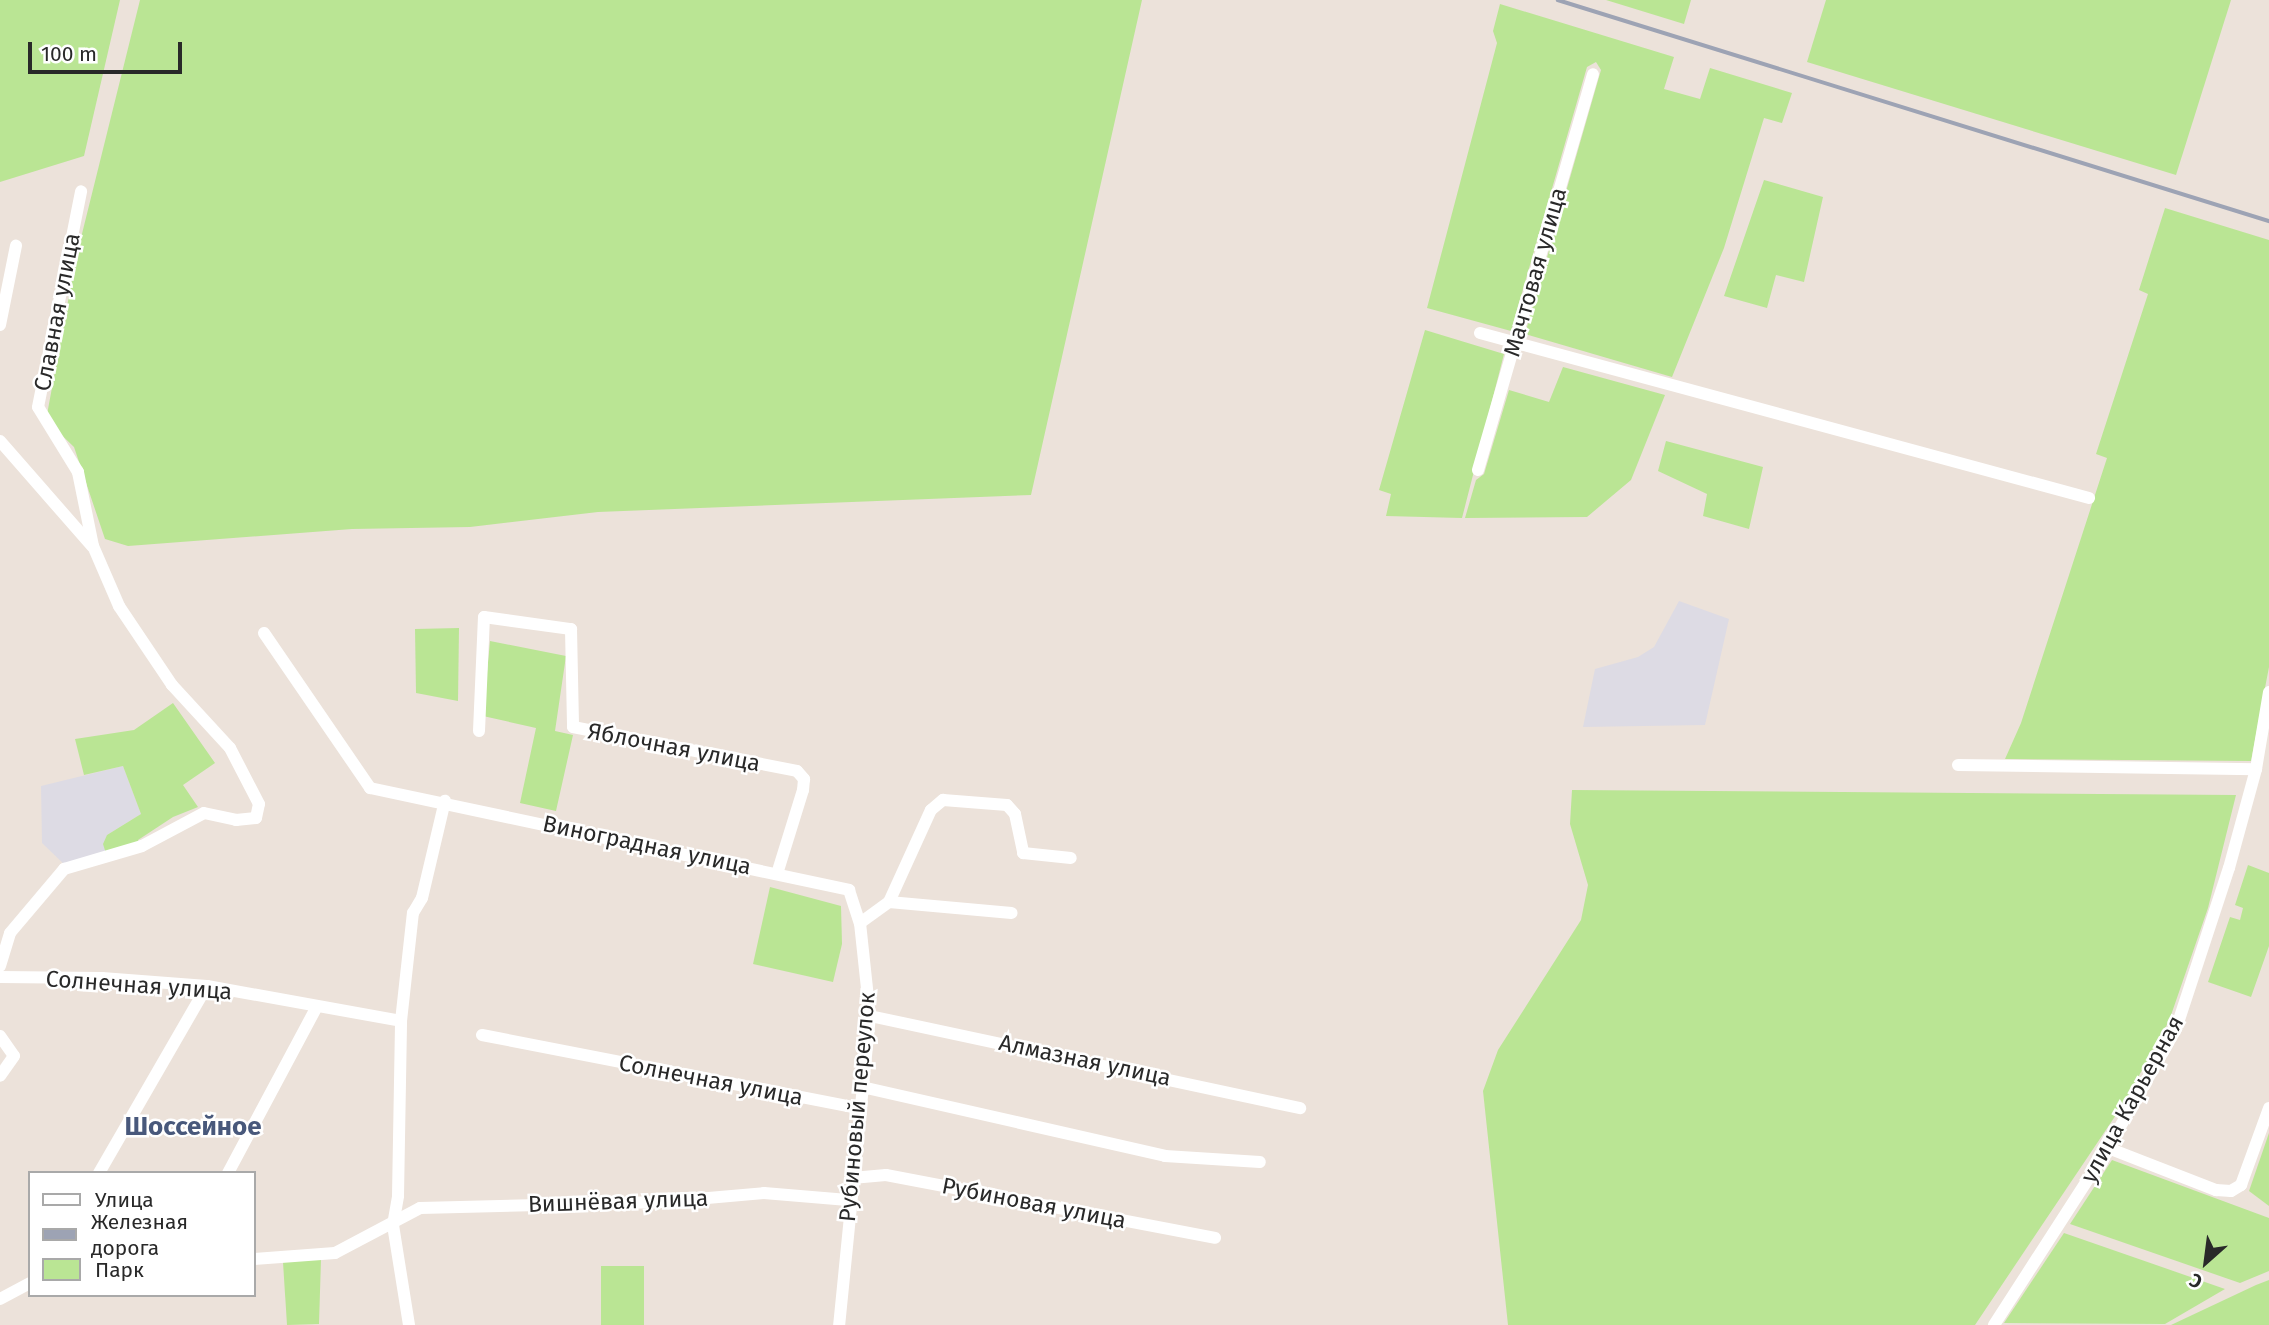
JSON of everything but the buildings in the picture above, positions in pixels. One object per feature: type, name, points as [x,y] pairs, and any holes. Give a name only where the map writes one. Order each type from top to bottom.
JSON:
[{"type":"street","name":"Мачтовая улица","points":[[1478,470],[1592,74]]},
{"type":"street","name":"Славная улица","points":[[82,191],[38,407],[78,472],[93,546]]},
{"type":"street","points":[[0,325],[16,246]]},
{"type":"street","points":[[1480,333],[2089,498]]},
{"type":"street","points":[[0,440],[93,546],[119,606],[172,685],[230,748],[258,804],[256,818],[236,820],[204,813],[142,846],[64,869],[10,933],[0,966]]},
{"type":"street","name":"Яблочная улица","points":[[479,730],[484,617],[571,629],[573,727],[797,771],[804,779],[777,874]]},
{"type":"street","name":"Виноградная улица","points":[[264,633],[370,788],[445,801],[849,890]]},
{"type":"street","name":"улица Карьерная","points":[[1994,1325],[2108,1148],[2176,1029],[2267,734],[2269,692]]},
{"type":"street","points":[[1958,765],[2256,769]]},
{"type":"street","points":[[860,923],[889,902],[931,810],[943,800],[1007,805],[1015,814],[1023,853],[1070,858]]},
{"type":"street","points":[[409,1325],[393,1225],[398,1196],[401,1021],[414,913],[422,898],[445,801]]},
{"type":"street","name":"Рубиновый переулок","points":[[839,1325],[848,1200],[870,1016],[860,923],[849,890]]},
{"type":"street","points":[[889,902],[1012,913]]},
{"type":"street","name":"Солнечная улица","points":[[0,977],[207,986],[401,1021]]},
{"type":"street","points":[[100,1171],[207,986]]},
{"type":"street","points":[[229,1171],[317,1006]]},
{"type":"street","name":"Алмазная улица","points":[[870,1016],[1300,1108]]},
{"type":"street","name":"Солнечная улица","points":[[482,1035],[858,1108]]},
{"type":"street","points":[[0,1036],[14,1056],[0,1076]]},
{"type":"street","points":[[862,1087],[1165,1156],[1260,1162]]},
{"type":"street","points":[[2108,1148],[2216,1190],[2231,1191],[2241,1185],[2269,1108]]},
{"type":"street","name":"Рубиновая улица","points":[[852,1178],[886,1175],[1215,1238]]},
{"type":"street","name":"Вишнёвая улица","points":[[256,1259],[335,1254],[393,1225],[406,1212],[420,1208],[662,1202],[764,1193],[848,1200]]},
{"type":"street","points":[[0,1299],[28,1284]]},
{"type":"shaded area","points":[[1679,601],[1729,619],[1705,725],[1583,727],[1595,669],[1638,657],[1654,647]]},
{"type":"shaded area","points":[[123,766],[141,814],[107,835],[107,857],[68,868],[42,843],[41,786]]},
{"type":"green space","points":[[0,0],[120,0],[84,156],[0,182]]},
{"type":"green space","points":[[140,0],[1142,0],[1031,495],[598,512],[470,527],[352,529],[128,546],[105,539],[74,447],[46,420],[76,258]]},
{"type":"green space","points":[[1606,0],[1691,0],[1684,24]]},
{"type":"green space","points":[[1826,0],[2231,0],[2176,175],[1807,62]]},
{"type":"green space","points":[[1500,4],[1674,57],[1664,89],[1700,99],[1710,68],[1792,93],[1782,123],[1764,118],[1724,248],[1672,377],[1525,334],[1601,70],[1596,62],[1587,67],[1511,331],[1427,308],[1497,43],[1493,31]]},
{"type":"green space","points":[[1764,180],[1823,197],[1804,282],[1776,275],[1767,308],[1724,296]]},
{"type":"green space","points":[[2165,208],[2269,240],[2269,667],[2251,761],[2005,759],[2021,723],[2107,458],[2096,454],[2148,294],[2139,290]]},
{"type":"green space","points":[[1425,330],[1504,354],[1462,518],[1386,516],[1391,494],[1379,490]]},
{"type":"green space","points":[[1563,367],[1665,395],[1631,480],[1587,517],[1465,518],[1476,480],[1484,474],[1509,390],[1549,402]]},
{"type":"green space","points":[[1666,441],[1763,467],[1749,529],[1703,516],[1707,494],[1658,471]]},
{"type":"green space","points":[[459,628],[458,701],[416,693],[415,629]]},
{"type":"green space","points":[[490,641],[566,656],[555,731],[573,735],[556,811],[520,803],[536,728],[483,716]]},
{"type":"green space","points":[[173,703],[215,763],[183,785],[198,807],[173,817],[138,840],[139,845],[107,857],[103,844],[107,835],[141,814],[123,766],[84,775],[75,739],[134,730]]},
{"type":"green space","points":[[1572,790],[2236,795],[2208,908],[2169,1021],[2124,1103],[1975,1325],[1508,1325],[1483,1091],[1498,1050],[1581,920],[1588,885],[1570,824]]},
{"type":"green space","points":[[2248,865],[2269,873],[2269,946],[2251,997],[2208,982],[2230,917],[2240,920],[2243,908],[2235,905]]},
{"type":"green space","points":[[770,887],[841,906],[842,944],[833,982],[753,964]]},
{"type":"green space","points":[[2269,1133],[2269,1206],[2249,1191]]},
{"type":"green space","points":[[2112,1160],[2269,1218],[2269,1271],[2240,1283],[2070,1224]]},
{"type":"green space","points":[[2064,1233],[2225,1289],[2165,1324],[2004,1323]]},
{"type":"green space","points":[[321,1259],[319,1324],[287,1325],[283,1262]]},
{"type":"green space","points":[[601,1266],[644,1266],[644,1325],[601,1325]]},
{"type":"green space","points":[[2269,1280],[2269,1325],[2171,1325],[2256,1285]]},
{"type":"railway","points":[[1558,0],[2269,221]]},
{"type":"district","name":"Шоссейное","points":[[193,1127]]}]
